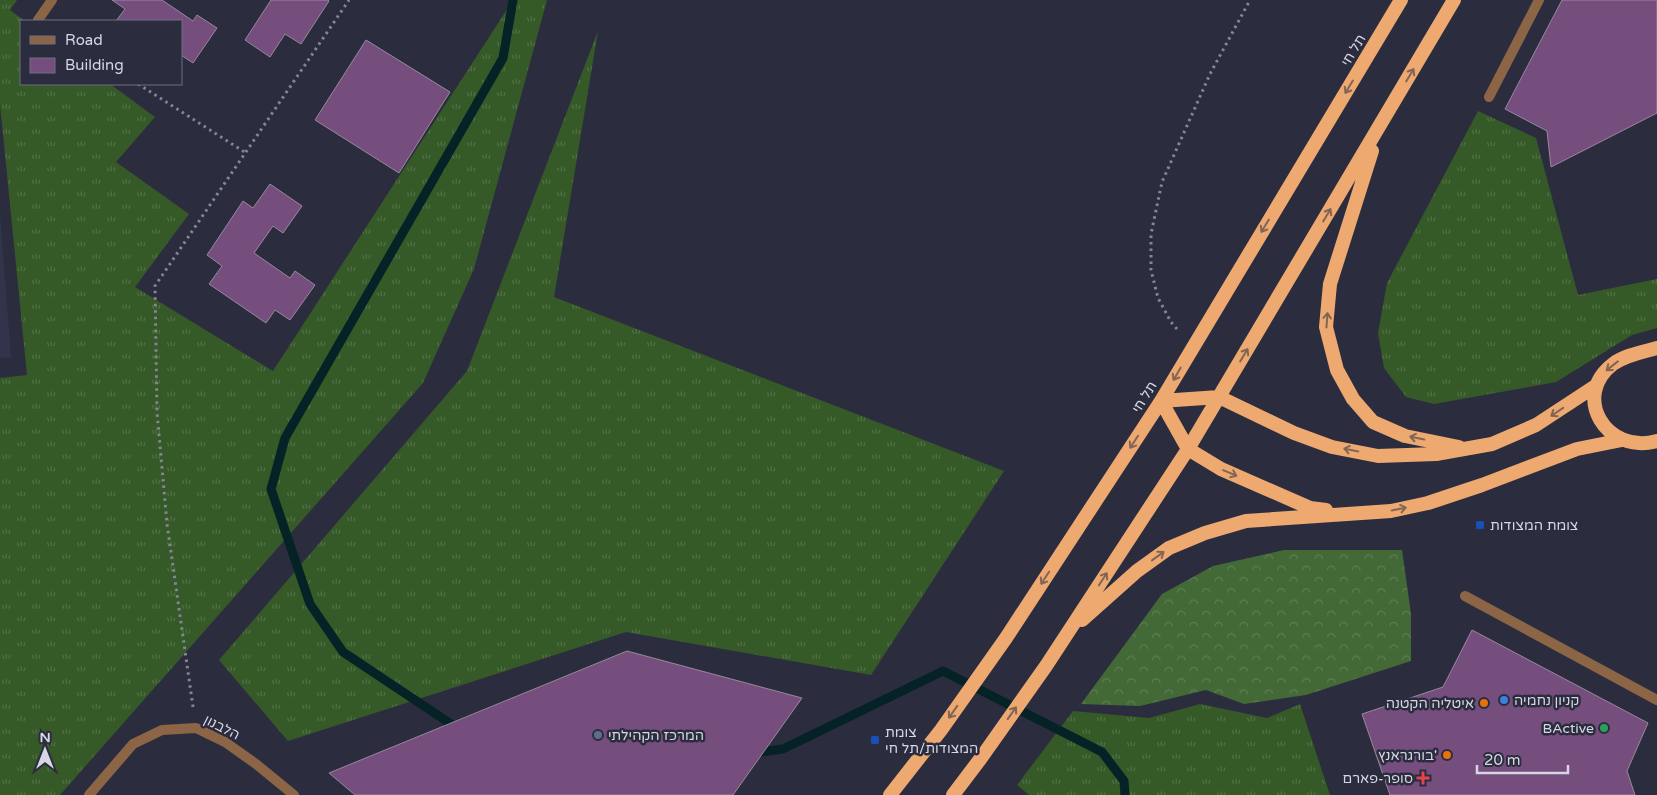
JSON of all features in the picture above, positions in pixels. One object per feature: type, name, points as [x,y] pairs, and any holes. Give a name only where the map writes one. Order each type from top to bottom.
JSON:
[{"type":"highway","name":"תל חי","points":[[890,795],[941,730],[1006,638],[1161,401],[1401,0]]},
{"type":"highway","points":[[952,795],[981,758],[1068,632],[1188,449],[1454,0]]},
{"type":"highway","points":[[1380,126],[1330,284],[1326,327],[1337,370],[1353,399],[1373,422],[1405,436],[1465,449]]},
{"type":"highway","points":[[1657,348],[1626,357],[1614,363],[1604,373],[1597,385],[1595,398],[1596,411],[1602,424],[1610,434],[1634,444],[1657,441]]},
{"type":"highway","points":[[1350,515],[1310,508],[1221,469],[1188,449],[1161,401],[1219,397],[1294,433],[1332,447],[1378,456],[1436,454],[1492,444],[1536,426],[1597,385]]},
{"type":"highway","points":[[1068,632],[1137,571],[1169,548],[1205,533],[1246,521],[1287,517],[1350,515],[1428,503],[1577,449],[1622,440]]},
{"type":"street","points":[[38,20],[52,0]]},
{"type":"street","points":[[1489,97],[1540,0]]},
{"type":"street","points":[[1465,596],[1657,700]]},
{"type":"street","name":"הלבנון","points":[[89,795],[133,744],[162,730],[196,728],[225,742],[294,795]]},
{"type":"path","points":[[196,728],[166,524],[157,412],[155,286],[349,0]]},
{"type":"path","points":[[1193,346],[1171,322],[1158,298],[1151,270],[1151,234],[1162,182],[1210,74],[1250,0]]},
{"type":"path","points":[[140,85],[246,153]]},
{"type":"shaded area","points":[[0,215],[11,357],[0,358]]},
{"type":"green space","points":[[0,0],[17,0],[10,10],[24,20],[20,20],[20,85],[111,85],[155,117],[116,162],[189,214],[135,287],[273,371],[513,0],[547,0],[474,269],[423,383],[60,795],[0,795],[0,378],[27,375],[0,104]]},
{"type":"green space","points":[[598,31],[554,297],[1004,471],[871,675],[626,632],[288,741],[219,660],[467,371]]},
{"type":"green space","points":[[1478,111],[1536,138],[1578,295],[1657,279],[1657,328],[1632,335],[1556,382],[1434,404],[1406,397],[1384,368],[1378,333],[1387,283]]},
{"type":"green space","points":[[1284,550],[1402,550],[1411,614],[1411,661],[1306,695],[1244,704],[1206,690],[1140,706],[1081,704],[1162,594],[1213,566]]},
{"type":"green space","points":[[1200,704],[1267,718],[1300,704],[1330,795],[1029,795],[1017,785],[1073,711],[1149,718]]},
{"type":"building","points":[[112,0],[162,0],[193,21],[197,15],[217,28],[193,63],[182,56],[182,20],[117,20],[125,9]]},
{"type":"building","points":[[271,0],[329,1],[301,44],[285,34],[270,57],[245,40]]},
{"type":"building","points":[[1562,0],[1657,0],[1657,113],[1551,167],[1547,131],[1505,109]]},
{"type":"building","points":[[366,40],[450,92],[399,173],[315,120]]},
{"type":"building","points":[[270,184],[302,206],[283,233],[273,226],[254,253],[290,278],[295,271],[315,285],[290,320],[275,310],[266,323],[209,284],[222,266],[207,255],[243,201],[253,208]]},
{"type":"building","name":"קניון נחמיה","points":[[1472,630],[1648,723],[1627,771],[1635,795],[1390,795],[1362,714],[1443,687]]},
{"type":"building","name":"המרכז הקהילתי","points":[[627,651],[802,698],[733,795],[355,795],[329,773]]},
{"type":"waterway","points":[[460,730],[343,652],[310,604],[271,489],[285,438],[503,58],[513,0]]},
{"type":"waterway","points":[[754,753],[783,749],[943,671],[1102,752],[1124,781],[1125,795]]},
{"type":"place","name":"צומת המצודות","points":[[1480,525]]},
{"type":"place","name":"קניון נחמיה","points":[[1504,700]]},
{"type":"place","name":"איטליה הקטנה","points":[[1484,703]]},
{"type":"place","name":"BActive","points":[[1604,728]]},
{"type":"place","name":"המרכז הקהילתי","points":[[598,735]]},
{"type":"place","name":"צומת המצודות/תל חי","points":[[875,740]]},
{"type":"place","name":"בורגראנץ'","points":[[1447,755]]},
{"type":"place","name":"סופר-פארם","points":[[1423,778]]}]
